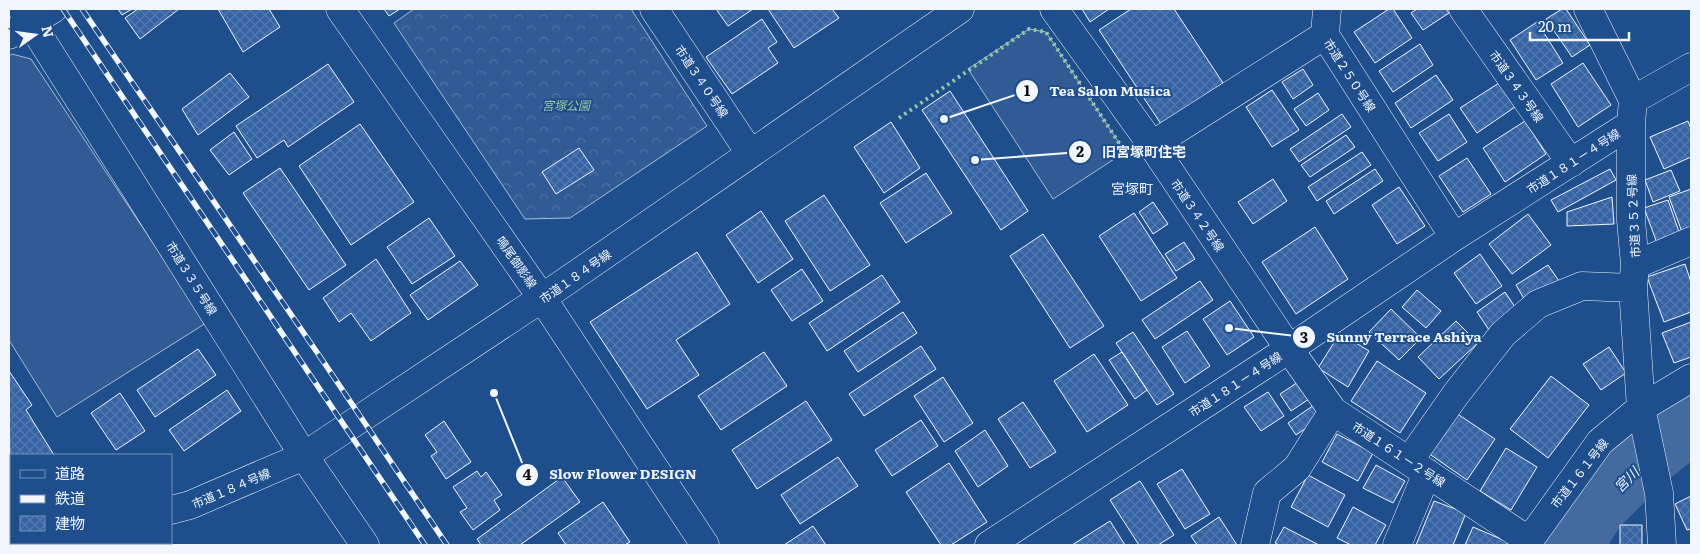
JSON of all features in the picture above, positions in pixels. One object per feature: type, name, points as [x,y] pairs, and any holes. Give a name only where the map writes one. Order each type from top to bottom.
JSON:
[{"type":"street","name":"鳴尾御影線","points":[[340,9],[542,298],[705,545]]},
{"type":"street","name":"市道３４０号線","points":[[654,9],[750,153]]},
{"type":"street","name":"市道１８４号線","points":[[172,510],[190,505],[304,456],[542,298],[960,9]]},
{"type":"street","name":"市道３４２号線","points":[[1054,9],[1152,145],[1289,349]]},
{"type":"street","name":"市道３４３号線","points":[[1463,9],[1571,163]]},
{"type":"street","name":"市道３５２号線","points":[[1588,9],[1632,112],[1631,220],[1643,421],[1659,493],[1662,545]]},
{"type":"street","name":"市道３３５号線","points":[[29,19],[304,456],[365,545]]},
{"type":"street","name":"市道２５０号線","points":[[1152,145],[1326,22],[1454,237]]},
{"type":"street","name":"市道１８１－４号線","points":[[989,545],[1289,349],[1454,237],[1571,163],[1632,112],[1691,67]]},
{"type":"street","points":[[1397,545],[1418,467],[1456,394],[1503,334],[1538,304],[1582,286],[1634,276],[1691,241]]},
{"type":"street","name":"市道１６１－２号線","points":[[1289,349],[1333,411],[1418,467],[1527,543]]},
{"type":"street","name":"市道１６１号線","points":[[1527,543],[1600,442],[1643,421],[1691,378]]},
{"type":"street","points":[[1255,545],[1268,493],[1297,468],[1333,411]]},
{"type":"green space","name":"宮塚公園","points":[[414,9],[631,9],[707,126],[570,218],[525,219],[394,23]]},
{"type":"green space","points":[[1029,29],[1046,32],[1125,152],[1053,199],[968,69]]},
{"type":"green space","points":[[12,54],[31,59],[206,323],[57,417],[9,340],[9,56]]},
{"type":"building","points":[[118,9],[132,9],[122,15]]},
{"type":"building","points":[[138,9],[179,9],[140,39],[125,18]]},
{"type":"building","points":[[218,9],[269,9],[280,27],[243,52]]},
{"type":"building","points":[[384,9],[400,9],[389,16]]},
{"type":"building","points":[[716,9],[753,9],[728,26]]},
{"type":"building","points":[[768,9],[832,9],[839,18],[794,48]]},
{"type":"building","points":[[1082,9],[1109,9],[1090,22]]},
{"type":"building","points":[[1131,9],[1174,9],[1223,83],[1161,124],[1099,30]]},
{"type":"building","points":[[1389,9],[1393,9],[1412,38],[1375,63],[1354,32]]},
{"type":"building","points":[[1417,9],[1446,9],[1449,13],[1423,30],[1411,13]]},
{"type":"building","points":[[1562,9],[1566,9],[1590,45],[1572,57],[1546,19]]},
{"type":"building","points":[[762,19],[777,42],[768,48],[778,63],[732,94],[706,57]]},
{"type":"building","points":[[1537,22],[1563,63],[1536,80],[1510,40]]},
{"type":"building","points":[[1420,44],[1433,65],[1393,92],[1379,71]]},
{"type":"building","points":[[1583,63],[1611,105],[1578,127],[1551,84]]},
{"type":"building","points":[[328,64],[354,102],[288,147],[284,140],[257,158],[236,126]]},
{"type":"building","points":[[1303,69],[1313,85],[1293,99],[1282,82]]},
{"type":"building","points":[[230,73],[249,97],[198,135],[182,109]]},
{"type":"building","points":[[1436,75],[1453,100],[1411,128],[1395,103]]},
{"type":"building","points":[[1499,83],[1515,107],[1477,133],[1460,108]]},
{"type":"building","points":[[1272,90],[1299,130],[1272,147],[1246,107]]},
{"type":"building","points":[[950,91],[1028,211],[1001,230],[922,110]]},
{"type":"building","points":[[1318,93],[1329,110],[1306,126],[1294,109]]},
{"type":"building","points":[[1342,114],[1351,127],[1299,162],[1290,149]]},
{"type":"building","points":[[1449,114],[1467,142],[1438,161],[1419,133]]},
{"type":"building","points":[[1525,121],[1546,154],[1505,182],[1483,148]]},
{"type":"building","points":[[1688,121],[1691,129],[1691,157],[1664,169],[1650,137]]},
{"type":"building","points":[[891,122],[920,168],[884,193],[854,147]]},
{"type":"building","points":[[360,124],[414,202],[351,245],[299,166]]},
{"type":"building","points":[[234,132],[252,159],[229,175],[210,150]]},
{"type":"building","points":[[1346,135],[1355,147],[1310,177],[1301,165]]},
{"type":"building","points":[[579,148],[594,170],[556,194],[542,172]]},
{"type":"building","points":[[1362,152],[1371,165],[1317,201],[1308,187]]},
{"type":"building","points":[[1467,158],[1491,194],[1463,212],[1439,176]]},
{"type":"building","points":[[280,168],[346,265],[309,290],[243,193]]},
{"type":"building","points":[[1375,169],[1383,181],[1334,214],[1326,201]]},
{"type":"building","points":[[1610,169],[1616,180],[1558,212],[1551,200]]},
{"type":"building","points":[[1671,170],[1680,191],[1653,202],[1645,180]]},
{"type":"building","points":[[926,173],[952,213],[906,243],[880,203]]},
{"type":"building","points":[[1273,179],[1287,201],[1253,224],[1238,202]]},
{"type":"building","points":[[1399,187],[1425,226],[1397,244],[1372,205]]},
{"type":"building","points":[[1691,189],[1691,229],[1682,232],[1669,197]]},
{"type":"building","points":[[824,195],[870,265],[830,291],[785,221]]},
{"type":"building","points":[[1612,197],[1614,224],[1567,226],[1567,212]]},
{"type":"building","points":[[1668,200],[1680,235],[1657,243],[1644,208]]},
{"type":"building","points":[[1153,202],[1168,224],[1153,234],[1139,212]]},
{"type":"building","points":[[761,211],[793,259],[758,283],[726,235]]},
{"type":"building","points":[[1134,213],[1177,278],[1141,301],[1099,236]]},
{"type":"building","points":[[1528,214],[1551,245],[1512,274],[1489,244]]},
{"type":"building","points":[[429,218],[455,256],[412,284],[387,247]]},
{"type":"building","points":[[1315,227],[1348,279],[1296,314],[1262,262]]},
{"type":"building","points":[[1043,234],[1104,326],[1070,348],[1010,256]]},
{"type":"building","points":[[1184,242],[1195,259],[1176,271],[1165,254]]},
{"type":"building","points":[[697,252],[730,304],[676,340],[699,375],[647,409],[590,322]]},
{"type":"building","points":[[1480,254],[1502,286],[1476,304],[1454,273]]},
{"type":"building","points":[[376,259],[411,313],[371,341],[351,313],[339,322],[323,298]]},
{"type":"building","points":[[460,261],[478,285],[428,320],[410,295]]},
{"type":"building","points":[[1685,264],[1691,282],[1691,312],[1664,322],[1647,277]]},
{"type":"building","points":[[1548,265],[1559,281],[1526,302],[1516,285]]},
{"type":"building","points":[[802,269],[823,301],[792,321],[771,290]]},
{"type":"building","points":[[882,275],[900,302],[827,351],[809,323]]},
{"type":"building","points":[[1200,281],[1213,300],[1155,339],[1142,320]]},
{"type":"building","points":[[1417,290],[1441,311],[1426,328],[1402,307]]},
{"type":"building","points":[[1505,292],[1517,310],[1489,330],[1477,312]]},
{"type":"building","points":[[1230,301],[1254,337],[1227,355],[1203,319]]},
{"type":"building","points":[[1391,309],[1421,338],[1399,360],[1369,332]]},
{"type":"building","points":[[903,312],[917,333],[858,372],[844,351]]},
{"type":"building","points":[[1456,321],[1478,343],[1439,379],[1418,357]]},
{"type":"building","points":[[1691,322],[1691,357],[1674,363],[1662,333]]},
{"type":"building","points":[[1187,331],[1210,366],[1185,383],[1162,347]]},
{"type":"building","points":[[1133,332],[1174,394],[1157,405],[1116,343]]},
{"type":"building","points":[[1340,333],[1369,351],[1348,387],[1318,368]]},
{"type":"building","points":[[921,346],[936,369],[864,416],[849,394]]},
{"type":"building","points":[[1609,347],[1626,373],[1601,390],[1583,364]]},
{"type":"building","points":[[198,349],[216,375],[155,417],[137,390]]},
{"type":"building","points":[[764,352],[787,386],[721,430],[698,396]]},
{"type":"building","points":[[1122,352],[1147,390],[1135,399],[1109,360]]},
{"type":"building","points":[[1094,354],[1128,405],[1087,432],[1054,381]]},
{"type":"building","points":[[1377,361],[1426,393],[1400,433],[1351,401]]},
{"type":"building","points":[[9,371],[32,405],[26,410],[53,454],[10,454],[10,484]]},
{"type":"building","points":[[1551,376],[1589,405],[1548,458],[1510,429]]},
{"type":"building","points":[[943,377],[973,423],[944,442],[914,396]]},
{"type":"building","points":[[1301,380],[1312,397],[1291,411],[1280,394]]},
{"type":"building","points":[[227,390],[241,411],[184,451],[169,430]]},
{"type":"building","points":[[1268,392],[1284,416],[1261,431],[1244,407]]},
{"type":"building","points":[[120,393],[145,431],[116,450],[91,413]]},
{"type":"building","points":[[806,401],[832,440],[757,489],[732,450]]},
{"type":"building","points":[[1023,402],[1056,452],[1030,468],[998,419]]},
{"type":"building","points":[[1317,403],[1325,415],[1296,435],[1288,423]]},
{"type":"building","points":[[1456,413],[1495,439],[1467,480],[1428,453]]},
{"type":"building","points":[[921,420],[938,446],[892,476],[875,450]]},
{"type":"building","points":[[444,421],[471,462],[446,479],[431,456],[437,452],[425,435]]},
{"type":"building","points":[[985,430],[1008,466],[978,487],[955,451]]},
{"type":"building","points":[[1337,434],[1373,453],[1358,481],[1322,462]]},
{"type":"building","points":[[1506,448],[1537,467],[1511,510],[1480,491]]},
{"type":"building","points":[[838,457],[858,486],[800,524],[781,495]]},
{"type":"building","points":[[949,463],[987,522],[951,545],[941,545],[906,492]]},
{"type":"building","points":[[1376,465],[1405,481],[1393,503],[1363,488]]},
{"type":"building","points":[[1182,469],[1210,514],[1185,529],[1157,484]]},
{"type":"building","points":[[477,471],[481,477],[486,472],[502,495],[494,500],[500,510],[473,530],[460,512],[467,508],[453,487]]},
{"type":"building","points":[[1308,475],[1345,495],[1328,527],[1291,507]]},
{"type":"building","points":[[562,477],[580,502],[520,545],[481,545],[477,539]]},
{"type":"building","points":[[1140,481],[1174,535],[1158,545],[1139,545],[1110,500]]},
{"type":"building","points":[[1691,496],[1691,529],[1687,530],[1675,504]]},
{"type":"building","points":[[1434,501],[1466,513],[1453,545],[1416,545]]},
{"type":"building","points":[[603,502],[630,542],[625,545],[566,545],[558,533]]},
{"type":"building","points":[[1353,507],[1386,525],[1375,545],[1351,545],[1337,538]]},
{"type":"building","points":[[1219,517],[1237,545],[1197,545],[1191,536]]},
{"type":"building","points":[[1110,521],[1125,545],[1072,545]]},
{"type":"building","points":[[1620,525],[1642,525],[1642,545],[1620,545]]},
{"type":"building","points":[[813,526],[826,545],[784,545]]},
{"type":"building","points":[[1284,527],[1319,545],[1279,545],[1275,543]]},
{"type":"building","points":[[1473,527],[1508,542],[1506,545],[1465,545]]},
{"type":"waterway","name":"宮川","points":[[1573,545],[1597,508],[1641,464],[1691,424]]},
{"type":"railway","points":[[63,9],[425,545]]},
{"type":"railway","points":[[82,9],[447,545]]},
{"type":"hedge","points":[[899,118],[1029,29],[1046,32],[1125,152]]},
{"type":"place","name":"Tea Salon Musica","points":[[944,119]]},
{"type":"place","name":"旧宮塚町住宅","points":[[975,160]]},
{"type":"place","name":"Sunny Terrace Ashiya","points":[[1229,328]]},
{"type":"place","name":"Slow Flower DESIGN","points":[[494,393]]},
{"type":"district","name":"宮塚町","points":[[1132,188]]}]
